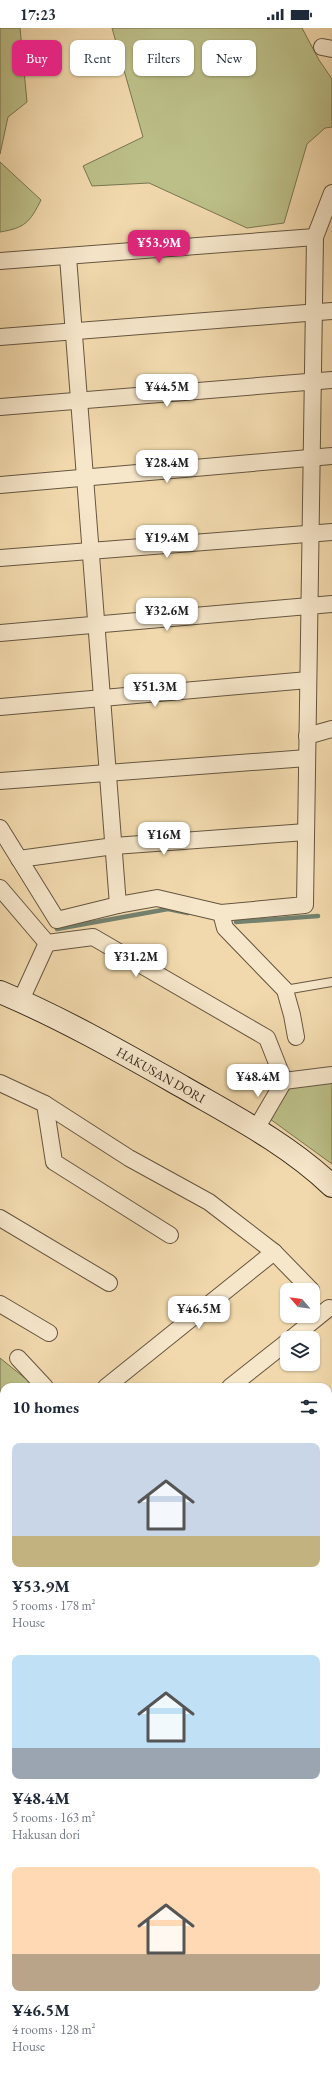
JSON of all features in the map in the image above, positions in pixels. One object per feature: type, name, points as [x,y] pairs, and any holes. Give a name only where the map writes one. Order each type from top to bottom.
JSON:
[{"type":"street","points":[[0,828],[57,920],[118,905],[157,898],[221,913],[304,905],[315,237],[332,192]]},
{"type":"street","points":[[0,261],[315,237]]},
{"type":"street","points":[[68,257],[118,905]]},
{"type":"street","points":[[0,337],[332,311]]},
{"type":"street","points":[[0,407],[332,380]]},
{"type":"street","points":[[0,485],[332,456]]},
{"type":"street","points":[[0,558],[332,532]]},
{"type":"street","points":[[0,632],[332,604]]},
{"type":"street","points":[[0,707],[308,680]]},
{"type":"street","points":[[307,736],[332,729]]},
{"type":"street","points":[[0,781],[307,758]]},
{"type":"street","points":[[19,859],[114,846],[306,832]]},
{"type":"street","points":[[0,888],[47,943]]},
{"type":"street","points":[[221,913],[225,928],[285,990],[292,1015],[296,1038]]},
{"type":"street","points":[[47,943],[93,937],[267,1038],[284,1081]]},
{"type":"street","points":[[21,1000],[47,943]]},
{"type":"street","name":"HAKUSAN DORI","points":[[0,992],[21,1000],[87,1033],[256,1129],[315,1170],[332,1186]]},
{"type":"street","points":[[284,1081],[332,1075]]},
{"type":"street","points":[[256,1129],[284,1081]]},
{"type":"street","points":[[0,1082],[45,1104],[129,1158],[209,1202],[274,1252],[304,1283]]},
{"type":"street","points":[[45,1104],[54,1162],[170,1235]]},
{"type":"street","points":[[0,1218],[109,1283]]},
{"type":"street","points":[[111,1383],[274,1252]]},
{"type":"street","points":[[302,1331],[330,1310],[320,1299]]},
{"type":"street","points":[[0,1304],[49,1333]]},
{"type":"street","points":[[235,1383],[280,1348]]},
{"type":"street","points":[[18,1358],[41,1383]]},
{"type":"lane","points":[[285,990],[332,982]]},
{"type":"green space","points":[[0,28],[20,28],[21,40],[12,40],[12,76],[25,76],[27,102],[8,117],[0,154]]},
{"type":"green space","points":[[112,28],[302,28],[319,60],[332,79],[332,127],[325,128],[307,144],[284,223],[247,228],[149,183],[92,186],[83,166],[143,137],[125,74],[125,40],[115,40]]},
{"type":"green space","points":[[0,162],[41,200],[26,223],[0,232]]},
{"type":"green space","points":[[332,1080],[332,1164],[270,1119],[286,1086]]},
{"type":"green space","points":[[0,1358],[31,1383],[0,1383]]},
{"type":"waterway","points":[[57,929],[168,909],[188,913]]},
{"type":"waterway","points":[[236,922],[318,916]]}]
